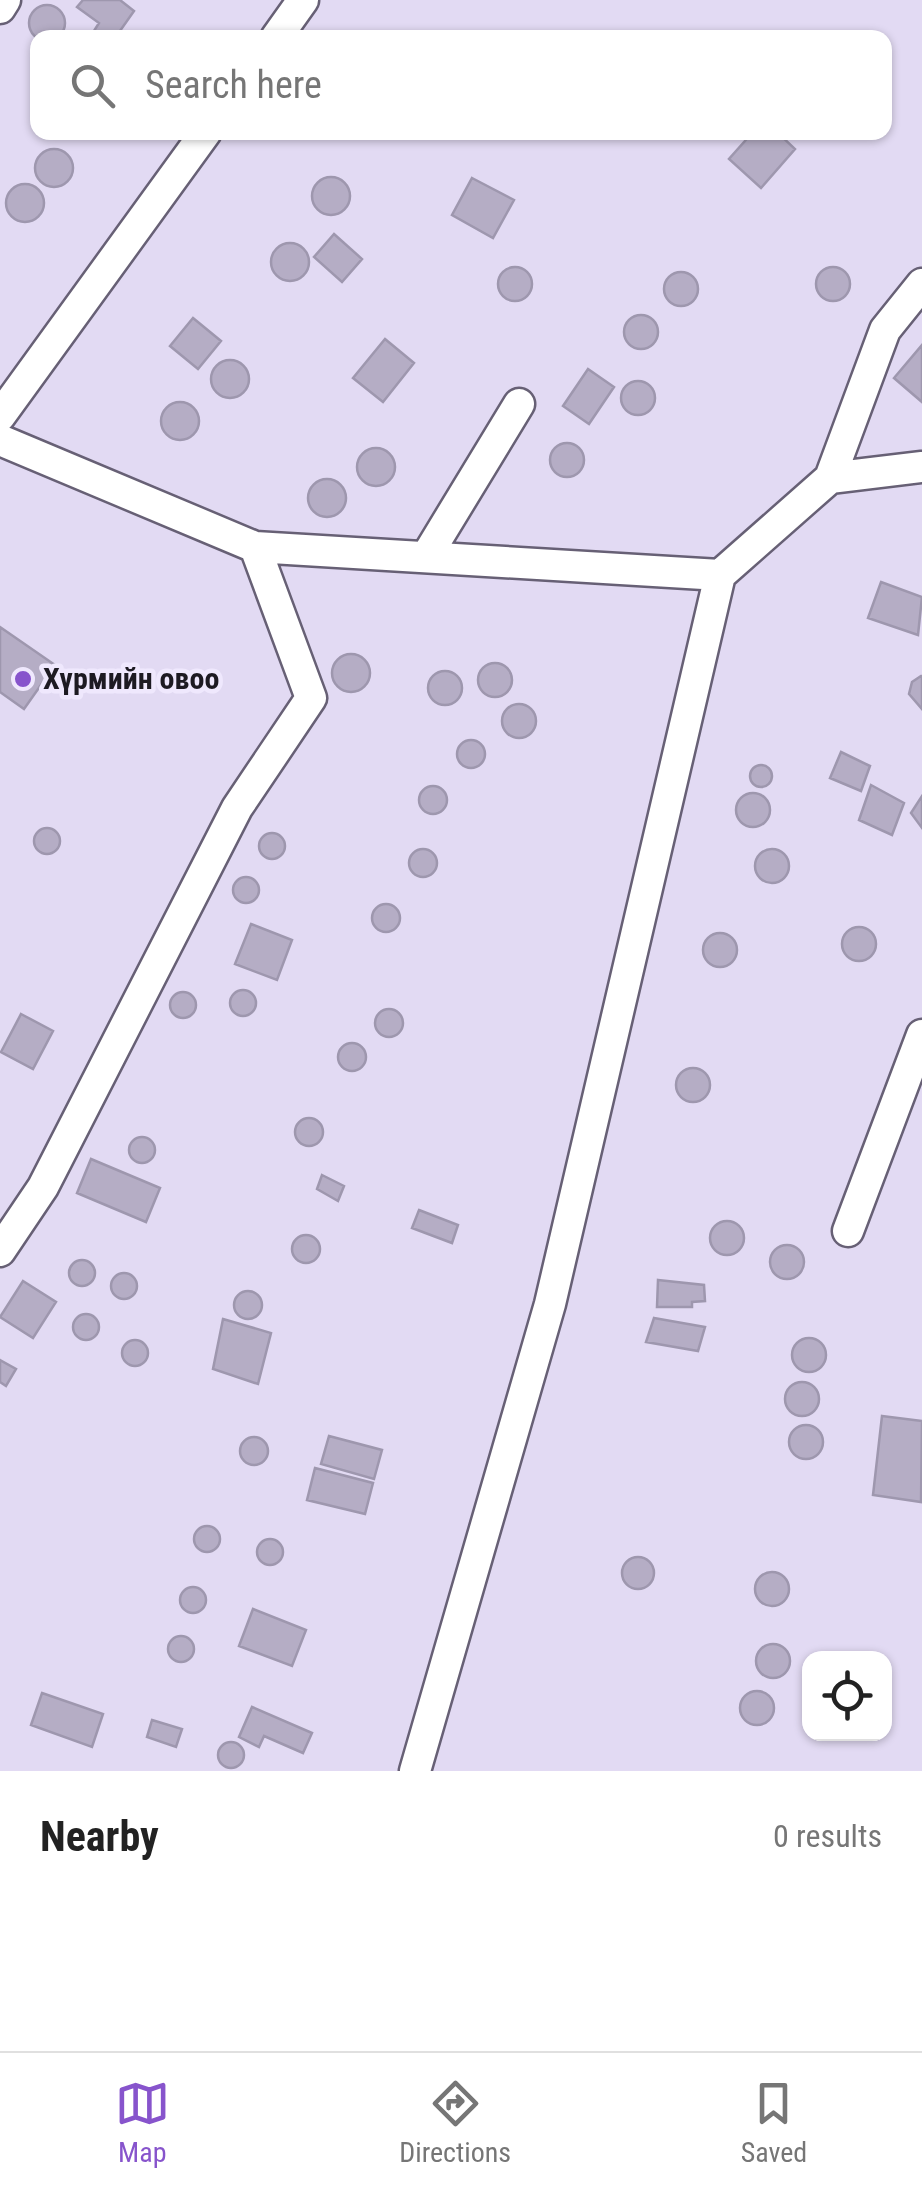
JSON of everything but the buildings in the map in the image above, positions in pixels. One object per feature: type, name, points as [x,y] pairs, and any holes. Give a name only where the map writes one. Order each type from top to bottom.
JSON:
[{"type":"street","points":[[0,8],[5,0]]},
{"type":"street","points":[[282,30],[303,0]]},
{"type":"street","points":[[0,416],[200,140]]},
{"type":"street","points":[[415,1771],[550,1304],[720,575],[830,478],[886,330],[922,284]]},
{"type":"street","points":[[426,557],[519,404]]},
{"type":"street","points":[[0,440],[255,546],[720,575]]},
{"type":"street","points":[[830,478],[922,468]]},
{"type":"street","points":[[0,1251],[43,1187],[237,808],[311,698],[255,546]]},
{"type":"street","points":[[848,1230],[922,1034]]},
{"type":"place","name":"Хүрмийн овоо","points":[[23,679]]}]
